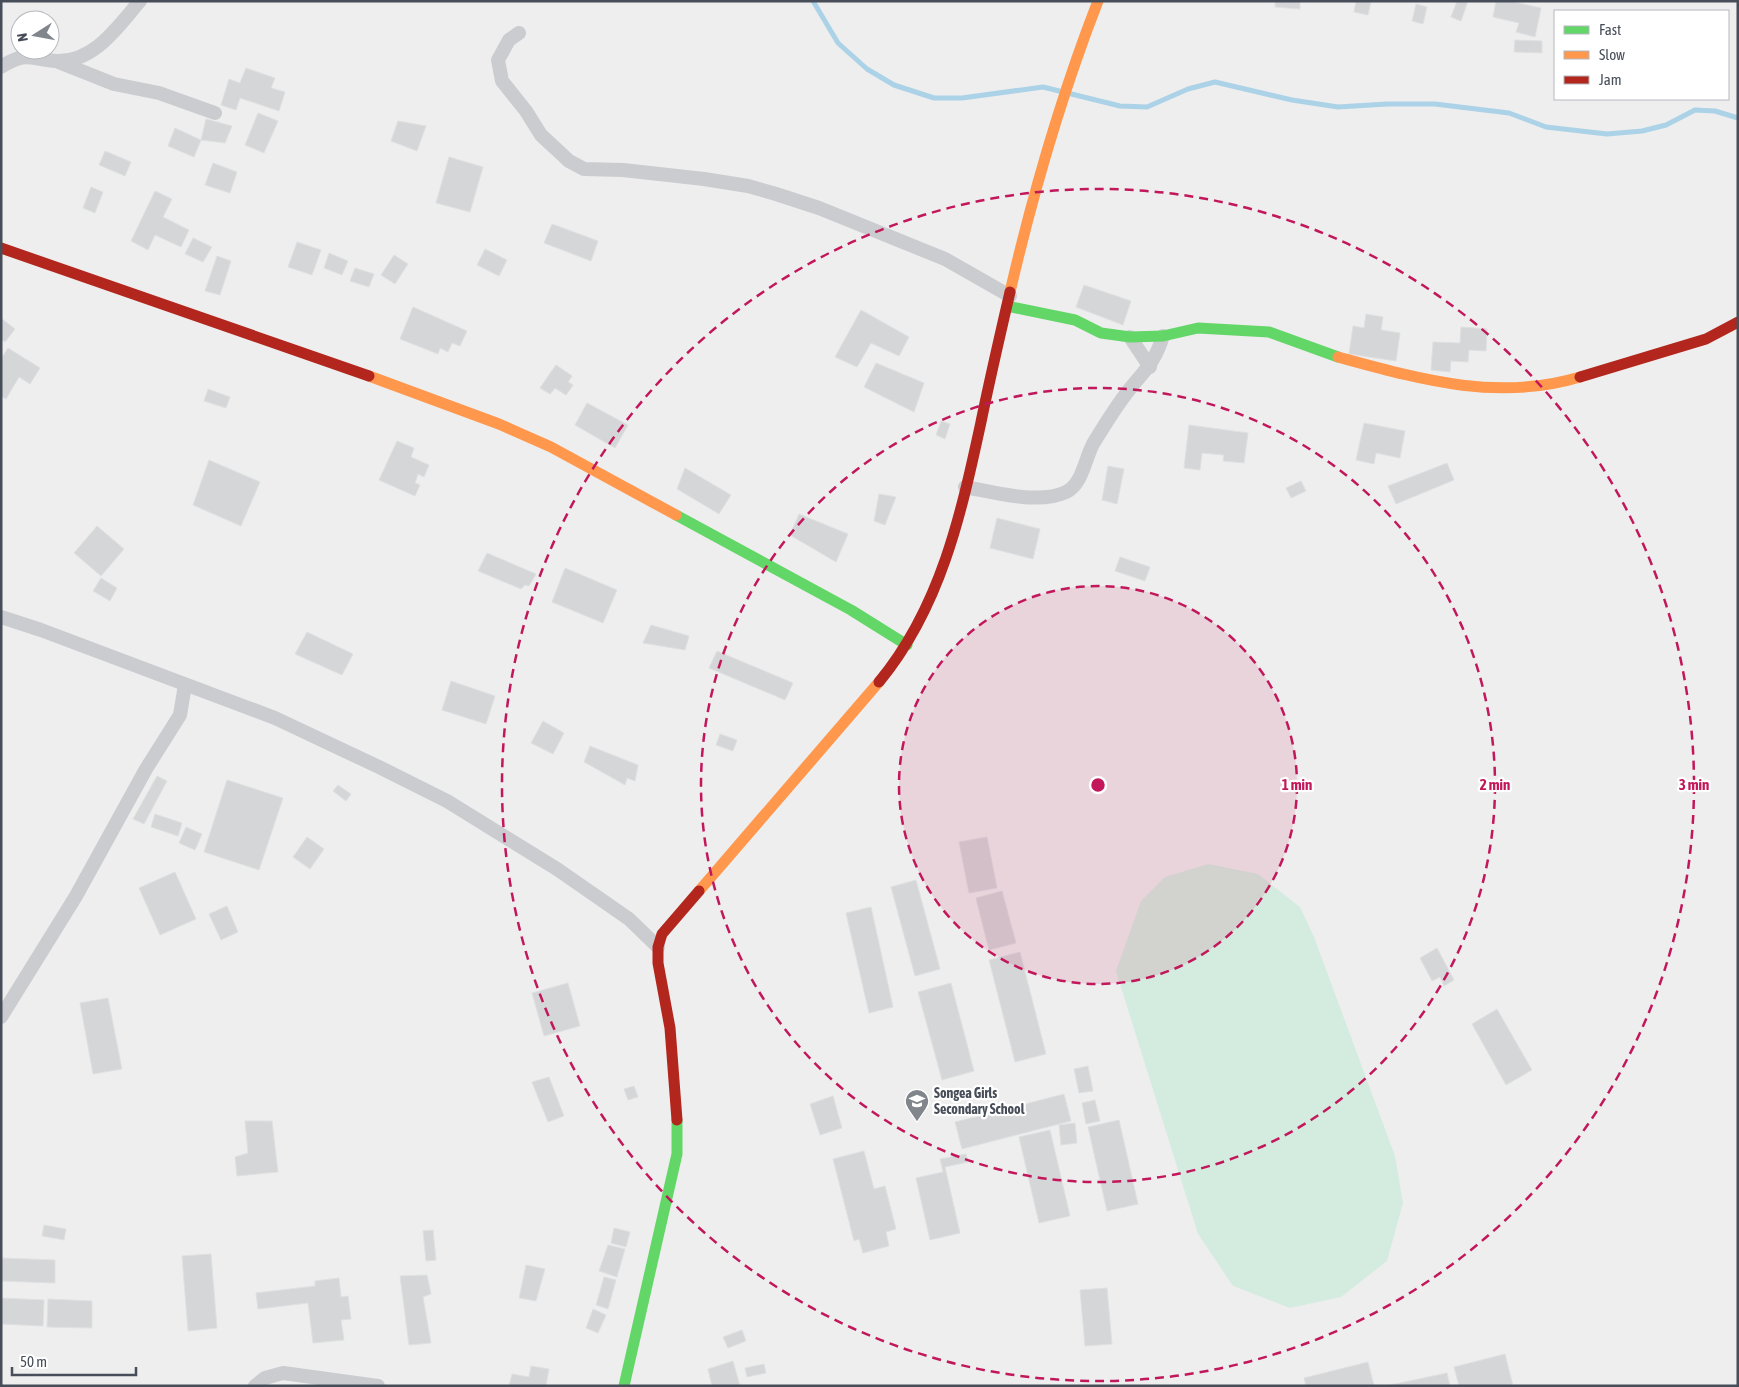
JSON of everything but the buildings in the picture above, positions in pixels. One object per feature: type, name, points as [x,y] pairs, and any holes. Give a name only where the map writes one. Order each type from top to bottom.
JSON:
[{"type":"street","points":[[56,61],[71,60],[93,50],[106,39],[140,1]]},
{"type":"street","points":[[624,1386],[656,1254],[676,1154],[677,1108],[670,1028],[658,963],[658,947],[662,934],[862,702],[907,645],[928,605],[950,544],[965,487],[1045,149],[1074,57],[1098,1]]},
{"type":"street","points":[[519,32],[509,40],[498,60],[502,81],[526,111],[541,135],[569,161],[584,169],[623,170],[704,179],[748,186],[776,194],[819,208],[945,259],[1008,301],[1075,320],[1101,333],[1130,337],[1162,336],[1198,328],[1269,332],[1337,357],[1419,379],[1477,387],[1532,388],[1569,380],[1698,341],[1738,322]]},
{"type":"street","points":[[1,67],[12,60],[29,56],[56,61],[114,84],[159,94],[215,113]]},
{"type":"street","points":[[1,248],[293,348],[499,424],[551,447],[851,610],[907,645]]},
{"type":"street","points":[[965,487],[1043,498],[1065,493],[1074,488],[1094,443],[1128,390],[1150,367],[1158,354],[1162,336]]},
{"type":"street","points":[[1130,337],[1150,367]]},
{"type":"street","points":[[1,618],[41,630],[275,718],[324,740],[446,801],[573,880],[629,919],[658,947]]},
{"type":"street","points":[[1,1017],[71,904],[141,778],[180,715],[185,685]]},
{"type":"street","points":[[255,1386],[265,1378],[283,1373],[378,1386]]},
{"type":"green space","points":[[1208,864],[1258,874],[1300,907],[1314,937],[1395,1156],[1403,1203],[1387,1261],[1341,1297],[1290,1308],[1233,1286],[1198,1234],[1116,971],[1141,901],[1165,877]]},
{"type":"waterway","points":[[813,1],[838,43],[867,69],[894,85],[934,98],[962,98],[1043,87],[1120,106],[1147,107],[1188,89],[1215,82],[1292,100],[1338,107],[1435,104],[1509,113],[1546,127],[1607,134],[1642,131],[1666,125],[1695,110],[1715,111],[1738,118]]},
{"type":"traffic: fast","points":[[1007,306],[1075,320],[1101,333],[1130,337],[1163,336],[1198,328],[1269,332],[1338,357]]},
{"type":"traffic: fast","points":[[676,515],[851,610],[907,645]]},
{"type":"traffic: fast","points":[[624,1386],[677,1154],[677,1120]]},
{"type":"traffic: slow","points":[[1010,292],[1028,218],[1049,145],[1098,1]]},
{"type":"traffic: slow","points":[[1338,357],[1398,373],[1458,385],[1519,388],[1580,377]]},
{"type":"traffic: slow","points":[[369,376],[499,424],[551,447],[676,515]]},
{"type":"traffic: slow","points":[[699,891],[879,682]]},
{"type":"traffic: jam","points":[[1,248],[369,376]]},
{"type":"traffic: jam","points":[[879,682],[900,653],[918,623],[946,558],[965,491],[1010,292]]},
{"type":"traffic: jam","points":[[1580,377],[1706,339],[1738,322]]},
{"type":"traffic: jam","points":[[677,1120],[670,1028],[658,963],[658,947],[662,934],[699,891]]},
{"type":"place","name":"Songea Girls Secondary School","points":[[917,1122]]}]
